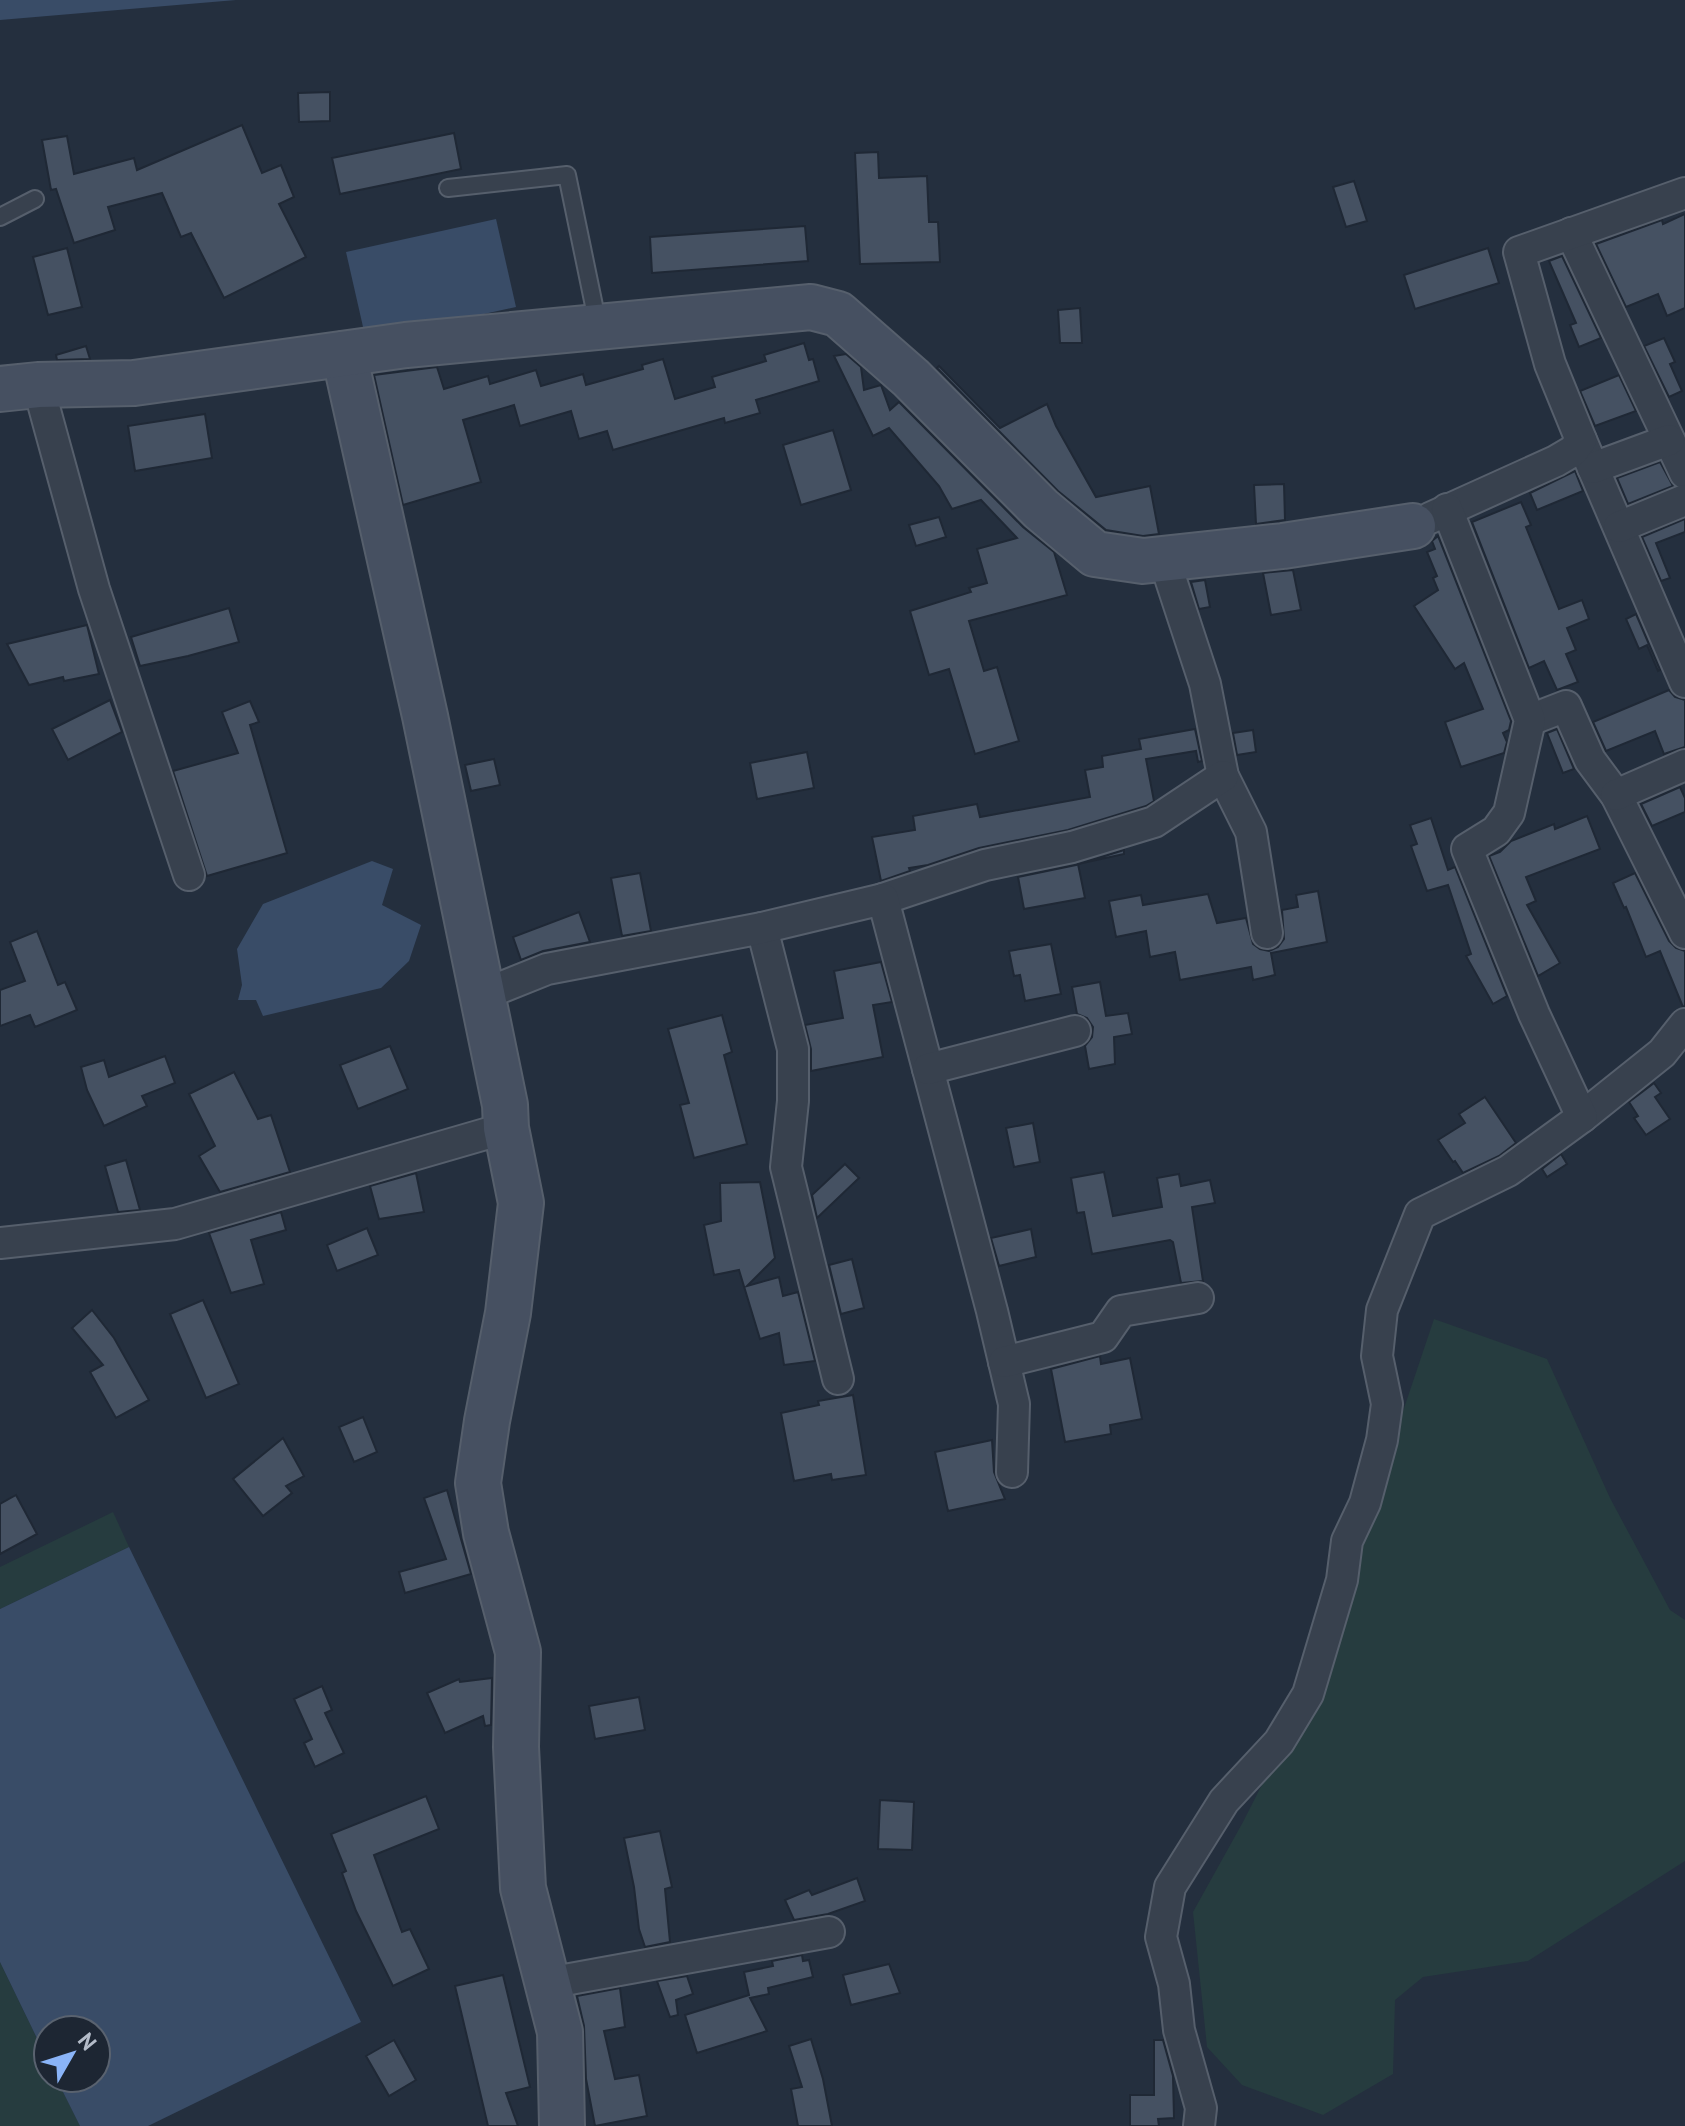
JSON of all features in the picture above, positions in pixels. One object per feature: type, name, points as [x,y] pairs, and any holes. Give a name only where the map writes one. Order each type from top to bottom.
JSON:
[{"type":"main road","points":[[19,387],[134,383],[406,345],[811,307],[838,314],[911,378],[1041,509],[1095,554],[1143,561],[1283,546],[1430,517]]},
{"type":"main road","points":[[344,354],[425,716],[505,1105],[506,1128],[521,1203],[508,1313],[478,1483],[486,1533],[518,1652],[516,1747],[523,1888],[560,2032],[562,2126]]},
{"type":"street","points":[[1685,193],[1519,252],[1550,364],[1685,682]]},
{"type":"street","points":[[1571,233],[1685,473]]},
{"type":"street","points":[[19,387],[94,589],[189,875]]},
{"type":"street","points":[[1581,440],[1573,451],[1556,461],[1430,517],[1530,720],[1509,813],[1496,831],[1467,849],[1534,1014],[1582,1117]]},
{"type":"street","points":[[1593,468],[1669,440]]},
{"type":"street","points":[[1619,527],[1685,500]]},
{"type":"street","points":[[1164,559],[1205,684],[1223,776],[1251,832],[1267,933]]},
{"type":"street","points":[[1530,720],[1566,706],[1590,760],[1616,795],[1685,933]]},
{"type":"street","points":[[1616,795],[1685,765]]},
{"type":"street","points":[[482,995],[547,969],[762,928],[883,899],[985,865],[1072,847],[1154,822],[1223,776]]},
{"type":"street","points":[[883,899],[1014,1404],[1012,1472]]},
{"type":"street","points":[[762,928],[793,1049],[793,1101],[786,1167],[838,1379]]},
{"type":"street","points":[[1199,2126],[1201,2108],[1179,2030],[1174,1984],[1161,1937],[1170,1887],[1224,1801],[1279,1742],[1312,1683],[1342,1580],[1347,1541],[1365,1503],[1382,1440],[1387,1404],[1377,1356],[1382,1310],[1420,1214],[1508,1171],[1662,1053],[1685,1024]]},
{"type":"street","points":[[928,1069],[1075,1031]]},
{"type":"street","points":[[0,1243],[175,1224],[506,1128]]},
{"type":"street","points":[[1004,1362],[1103,1337],[1121,1311],[1198,1298]]},
{"type":"street","points":[[548,1983],[829,1932]]},
{"type":"lane","points":[[448,188],[567,175],[598,327]]},
{"type":"lane","points":[[0,217],[35,199]]},
{"type":"green space","points":[[1434,1319],[1547,1359],[1610,1498],[1670,1610],[1685,1620],[1685,1861],[1528,1961],[1423,1977],[1395,2000],[1393,2074],[1323,2115],[1242,2085],[1207,2047],[1193,1912],[1308,1694]]},
{"type":"green space","points":[[113,1512],[129,1547],[0,1609],[0,1567]]},
{"type":"green space","points":[[0,1962],[32,2028],[32,2094],[64,2094],[80,2126],[0,2126]]},
{"type":"water","points":[[0,0],[236,0],[0,20]]},
{"type":"water","points":[[496,219],[516,307],[366,340],[346,252]]},
{"type":"water","points":[[372,861],[393,869],[382,905],[421,925],[409,961],[381,988],[263,1016],[256,1000],[238,1000],[242,985],[237,949],[263,904]]},
{"type":"water","points":[[129,1547],[361,2022],[148,2126],[80,2126],[64,2094],[112,2094],[112,2014],[32,2014],[32,2028],[0,1962],[0,1609]]},
{"type":"building","points":[[330,92],[330,121],[299,122],[298,93]]},
{"type":"building","points":[[242,125],[262,173],[281,165],[294,197],[279,204],[306,257],[224,298],[191,233],[181,237],[162,193],[108,207],[115,230],[74,243],[56,189],[51,190],[42,140],[67,136],[74,174],[134,158],[137,170]]},
{"type":"building","points":[[454,133],[461,169],[340,194],[332,158]]},
{"type":"building","points":[[878,152],[879,178],[927,176],[929,222],[938,222],[940,262],[860,264],[855,153]]},
{"type":"building","points":[[1354,181],[1367,221],[1346,227],[1333,187]]},
{"type":"building","points":[[1685,214],[1685,308],[1667,316],[1658,294],[1626,307],[1596,244],[1662,220],[1663,224]]},
{"type":"building","points":[[805,226],[808,261],[652,273],[650,237]]},
{"type":"building","points":[[67,248],[82,307],[48,315],[33,257]]},
{"type":"building","points":[[1488,248],[1499,283],[1415,309],[1404,275]]},
{"type":"building","points":[[1562,256],[1601,338],[1579,347],[1570,325],[1576,323],[1549,261]]},
{"type":"building","points":[[1080,308],[1082,343],[1060,343],[1058,310]]},
{"type":"building","points":[[1664,338],[1675,362],[1670,364],[1682,391],[1669,397],[1644,346]]},
{"type":"building","points":[[804,343],[809,360],[813,359],[819,381],[756,400],[760,413],[725,423],[724,418],[613,450],[607,431],[579,439],[571,411],[520,426],[514,405],[463,420],[481,482],[403,505],[374,375],[437,367],[444,389],[488,376],[490,384],[536,370],[541,386],[583,374],[586,385],[643,369],[642,365],[663,359],[675,399],[715,387],[712,377],[766,361],[764,355]]},
{"type":"building","points":[[86,346],[90,359],[57,360],[56,355]]},
{"type":"building","points":[[846,354],[861,367],[864,390],[881,385],[890,410],[899,402],[1023,527],[1054,552],[1067,595],[969,621],[984,671],[997,667],[1019,741],[975,754],[949,669],[929,675],[910,611],[971,592],[969,588],[987,583],[977,549],[1017,538],[981,500],[952,509],[939,486],[889,428],[873,436],[834,356]]},
{"type":"building","points":[[939,366],[1000,428],[1047,404],[1096,497],[1150,486],[1159,534],[1143,536],[1106,530],[1058,491],[937,368]]},
{"type":"building","points":[[1619,375],[1636,411],[1595,426],[1580,391]]},
{"type":"building","points":[[205,414],[212,458],[135,471],[128,426]]},
{"type":"building","points":[[833,430],[851,490],[801,505],[783,445]]},
{"type":"building","points":[[1660,462],[1673,486],[1628,504],[1617,478]]},
{"type":"building","points":[[1575,471],[1583,491],[1537,510],[1530,493]]},
{"type":"building","points":[[1284,484],[1285,520],[1256,524],[1254,485]]},
{"type":"building","points":[[1521,502],[1531,525],[1526,527],[1559,609],[1582,600],[1589,619],[1567,628],[1576,650],[1566,654],[1578,682],[1557,690],[1544,661],[1529,668],[1472,522]]},
{"type":"building","points":[[939,517],[946,537],[916,546],[909,525]]},
{"type":"building","points":[[1685,519],[1685,532],[1656,543],[1670,578],[1661,581],[1642,537]]},
{"type":"building","points":[[1438,536],[1511,721],[1509,730],[1503,733],[1507,742],[1504,753],[1461,767],[1445,722],[1483,709],[1464,663],[1455,669],[1414,606],[1438,590],[1433,578],[1437,576],[1427,552],[1435,549],[1432,541]]},
{"type":"building","points":[[1293,570],[1301,610],[1271,615],[1263,573]]},
{"type":"building","points":[[1205,580],[1210,607],[1199,609],[1191,582]]},
{"type":"building","points":[[229,608],[239,642],[140,666],[131,637]]},
{"type":"building","points":[[1636,614],[1658,671],[1647,645],[1639,649],[1626,619]]},
{"type":"building","points":[[87,625],[99,674],[64,681],[63,677],[29,685],[7,644]]},
{"type":"building","points":[[1669,690],[1675,697],[1685,700],[1685,747],[1664,754],[1655,731],[1606,751],[1593,722]]},
{"type":"building","points":[[110,700],[122,732],[68,760],[52,729]]},
{"type":"building","points":[[250,701],[259,722],[250,725],[287,853],[207,876],[173,771],[238,753],[222,712]]},
{"type":"building","points":[[1195,729],[1202,761],[1198,762],[1196,751],[1146,759],[1154,801],[1146,806],[1068,830],[979,848],[909,868],[910,871],[881,881],[872,837],[915,830],[913,816],[977,804],[980,817],[1090,797],[1085,770],[1103,767],[1102,756],[1141,749],[1139,739]]},
{"type":"building","points":[[1557,729],[1574,769],[1563,773],[1547,733]]},
{"type":"building","points":[[1253,730],[1256,752],[1237,755],[1233,733]]},
{"type":"building","points":[[807,752],[814,788],[757,799],[750,763]]},
{"type":"building","points":[[494,759],[500,785],[471,791],[465,765]]},
{"type":"building","points":[[1680,787],[1685,798],[1685,812],[1652,826],[1641,804]]},
{"type":"building","points":[[1587,816],[1600,849],[1526,877],[1536,901],[1527,905],[1560,963],[1538,976],[1489,856],[1500,852],[1511,841],[1554,824],[1555,829]]},
{"type":"building","points":[[1431,818],[1448,870],[1455,867],[1507,996],[1493,1004],[1466,956],[1471,954],[1448,885],[1427,891],[1411,846],[1417,844],[1410,825]]},
{"type":"building","points":[[1124,850],[1124,854],[1082,863]]},
{"type":"building","points":[[1078,864],[1085,898],[1024,909],[1018,877]]},
{"type":"building","points":[[640,873],[651,931],[622,936],[611,878]]},
{"type":"building","points":[[1635,873],[1669,941],[1685,951],[1683,1007],[1660,951],[1646,957],[1613,883]]},
{"type":"building","points":[[1318,891],[1327,942],[1271,953],[1275,975],[1253,980],[1251,967],[1180,980],[1175,952],[1150,957],[1146,931],[1116,937],[1109,901],[1141,895],[1143,905],[1208,894],[1217,923],[1246,918],[1253,944],[1269,951],[1278,947],[1284,939],[1282,910],[1298,907],[1296,895]]},
{"type":"building","points":[[579,912],[590,942],[543,951],[521,960],[513,937]]},
{"type":"building","points":[[37,931],[58,985],[65,982],[77,1010],[35,1027],[30,1015],[0,1026],[0,990],[25,981],[10,942]]},
{"type":"building","points":[[1051,944],[1061,994],[1025,1001],[1020,975],[1014,976],[1009,951]]},
{"type":"building","points":[[881,962],[892,1002],[873,1005],[883,1057],[811,1071],[811,1049],[805,1025],[843,1018],[834,971]]},
{"type":"building","points":[[1100,982],[1106,1016],[1128,1013],[1132,1034],[1114,1037],[1115,1064],[1089,1069],[1085,1046],[1092,1037],[1093,1027],[1087,1018],[1077,1014],[1072,987]]},
{"type":"building","points":[[722,1015],[732,1052],[724,1055],[747,1144],[694,1158],[680,1105],[689,1103],[668,1029]]},
{"type":"building","points":[[390,1046],[408,1089],[358,1109],[340,1065]]},
{"type":"building","points":[[165,1056],[175,1083],[142,1096],[147,1106],[104,1126],[87,1090],[81,1067],[104,1060],[109,1077]]},
{"type":"building","points":[[234,1072],[258,1119],[271,1115],[290,1172],[220,1192],[199,1156],[215,1146],[189,1094]]},
{"type":"building","points":[[1654,1083],[1661,1093],[1655,1097],[1670,1119],[1646,1135],[1634,1118],[1638,1116],[1629,1102]]},
{"type":"building","points":[[1485,1097],[1516,1143],[1499,1156],[1463,1173],[1438,1140],[1465,1123],[1459,1114]]},
{"type":"building","points":[[1033,1123],[1040,1162],[1014,1167],[1006,1128]]},
{"type":"building","points":[[1561,1154],[1567,1164],[1547,1177],[1542,1169]]},
{"type":"building","points":[[126,1160],[140,1210],[118,1212],[105,1166]]},
{"type":"building","points":[[845,1164],[859,1178],[817,1218],[812,1195]]},
{"type":"building","points":[[1104,1172],[1113,1216],[1162,1207],[1157,1178],[1179,1174],[1181,1186],[1210,1180],[1215,1203],[1192,1207],[1203,1281],[1181,1283],[1173,1242],[1170,1240],[1092,1254],[1084,1212],[1077,1213],[1071,1178]]},
{"type":"building","points":[[416,1173],[424,1212],[379,1219],[370,1186]]},
{"type":"building","points":[[760,1182],[775,1258],[747,1286],[779,1277],[783,1296],[798,1292],[815,1361],[784,1365],[779,1333],[760,1339],[739,1270],[714,1275],[704,1225],[721,1221],[720,1183]]},
{"type":"building","points":[[281,1212],[286,1230],[251,1240],[264,1284],[231,1293],[209,1233]]},
{"type":"building","points":[[367,1228],[378,1255],[337,1271],[327,1245]]},
{"type":"building","points":[[1031,1229],[1036,1257],[999,1266],[991,1238]]},
{"type":"building","points":[[852,1259],[864,1308],[841,1314],[829,1265]]},
{"type":"building","points":[[203,1300],[239,1384],[206,1398],[170,1314]]},
{"type":"building","points":[[92,1310],[114,1338],[149,1400],[116,1418],[90,1372],[103,1365],[72,1328]]},
{"type":"building","points":[[1100,1356],[1101,1364],[1130,1358],[1142,1419],[1110,1425],[1111,1434],[1065,1442],[1051,1369]]},
{"type":"building","points":[[853,1395],[866,1475],[832,1480],[831,1474],[794,1481],[781,1413],[819,1405],[818,1401]]},
{"type":"building","points":[[363,1417],[377,1452],[354,1462],[339,1427]]},
{"type":"building","points":[[283,1438],[304,1476],[286,1486],[292,1493],[263,1516],[233,1479]]},
{"type":"building","points":[[992,1440],[994,1472],[1005,1499],[948,1511],[935,1452]]},
{"type":"building","points":[[447,1490],[471,1574],[405,1593],[399,1572],[446,1559],[424,1498]]},
{"type":"building","points":[[16,1495],[37,1534],[0,1554],[0,1504]]},
{"type":"building","points":[[492,1678],[491,1725],[485,1726],[483,1716],[445,1733],[427,1693],[459,1679],[460,1682]]},
{"type":"building","points":[[322,1686],[332,1710],[325,1713],[344,1753],[315,1767],[304,1743],[312,1739],[294,1699]]},
{"type":"building","points":[[639,1697],[645,1730],[595,1739],[589,1706]]},
{"type":"building","points":[[426,1796],[439,1829],[374,1855],[402,1932],[410,1929],[429,1969],[393,1986],[356,1911],[342,1873],[346,1871],[331,1834]]},
{"type":"building","points":[[880,1800],[914,1802],[912,1850],[878,1849]]},
{"type":"building","points":[[660,1831],[672,1887],[665,1889],[670,1942],[645,1947],[639,1929],[624,1838]]},
{"type":"building","points":[[857,1878],[865,1901],[828,1914],[794,1920],[785,1900],[809,1890],[812,1895]]},
{"type":"building","points":[[802,1955],[803,1961],[809,1960],[813,1977],[768,1988],[769,1994],[750,1998],[767,2031],[697,2053],[685,2015],[749,1995],[744,1972],[773,1966],[772,1961]]},
{"type":"building","points":[[889,1964],[900,1993],[851,2005],[843,1975]]},
{"type":"building","points":[[503,1975],[530,2087],[506,2093],[518,2126],[488,2126],[455,1986]]},
{"type":"building","points":[[687,1976],[693,1994],[676,2000],[678,2015],[670,2017],[657,1981]]},
{"type":"building","points":[[620,1988],[625,2027],[604,2031],[615,2079],[639,2075],[647,2116],[595,2126],[586,2079],[584,2026],[577,1996]]},
{"type":"building","points":[[811,2039],[832,2126],[798,2126],[791,2089],[802,2087],[789,2046]]},
{"type":"building","points":[[394,2040],[416,2080],[389,2096],[366,2056]]},
{"type":"building","points":[[1154,2040],[1163,2040],[1173,2076],[1174,2118],[1158,2119],[1159,2126],[1130,2126],[1130,2095],[1154,2095]]}]
